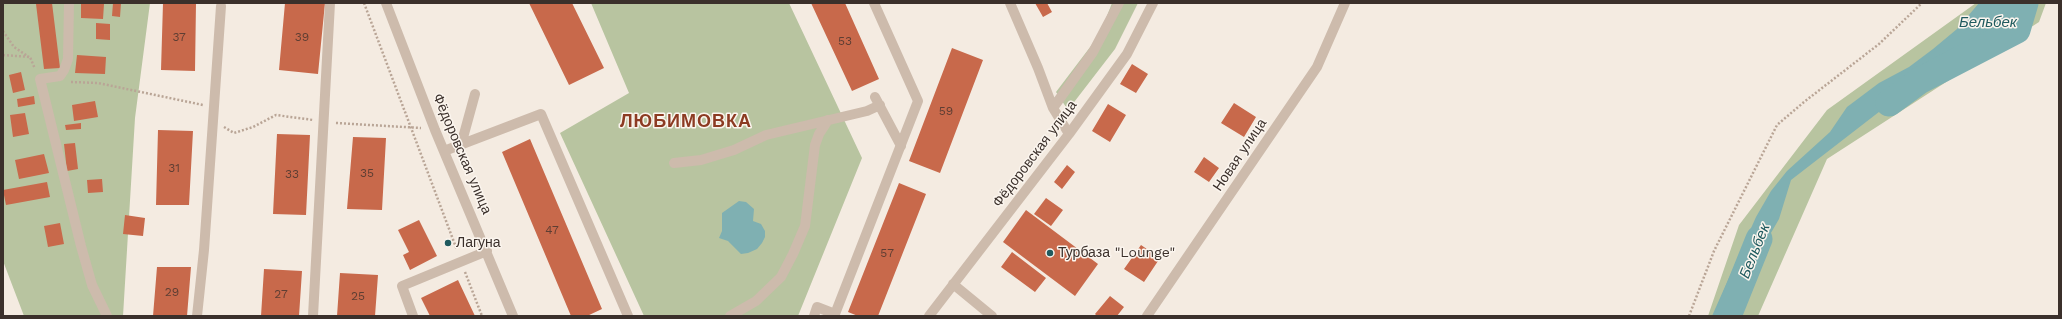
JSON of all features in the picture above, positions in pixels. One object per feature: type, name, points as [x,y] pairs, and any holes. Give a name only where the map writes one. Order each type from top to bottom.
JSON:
[{"type":"street","points":[[69,3],[68,59],[60,76],[40,79],[92,285],[107,316]]},
{"type":"street","points":[[313,316],[330,3]]},
{"type":"street","name":"Фёдоровская улица","points":[[386,3],[435,130],[487,251],[512,316]]},
{"type":"street","points":[[814,316],[818,307],[835,314],[918,101],[874,3]]},
{"type":"street","points":[[1010,3],[1038,68],[1053,108],[1069,134]]},
{"type":"street","points":[[1053,108],[1093,52],[1119,3]]},
{"type":"street","name":"Фёдоровская улица","points":[[929,316],[1069,134],[1127,54],[1153,3]]},
{"type":"street","name":"Новая улица","points":[[1147,316],[1317,67],[1345,3]]},
{"type":"street","points":[[197,316],[204,250],[221,6]]},
{"type":"street","points":[[461,145],[475,94]]},
{"type":"street","points":[[674,163],[701,160],[734,150],[766,135],[867,111],[878,101],[901,146]]},
{"type":"street","points":[[444,151],[541,114],[628,316]]},
{"type":"street","points":[[730,316],[756,301],[781,277],[793,254],[805,226],[815,145],[819,134],[828,120]]},
{"type":"street","points":[[413,316],[402,286],[487,251]]},
{"type":"street","points":[[953,284],[992,316]]},
{"type":"path","points":[[364,3],[412,126],[482,316]]},
{"type":"path","points":[[1689,316],[1714,251],[1777,125],[1804,102],[1879,44],[1922,3]]},
{"type":"path","points":[[3,31],[14,47],[30,57],[40,79]]},
{"type":"path","points":[[3,55],[30,57]]},
{"type":"path","points":[[60,76],[71,82],[98,83],[214,108],[222,126],[234,133],[253,127],[276,115],[323,122],[412,126],[435,130]]},
{"type":"green space","points":[[3,3],[150,3],[135,118],[123,316],[24,316],[3,261]]},
{"type":"green space","points":[[591,3],[789,3],[862,158],[798,316],[644,316],[560,133],[629,93]]},
{"type":"green space","points":[[1112,3],[1138,3],[1115,49],[1068,110],[1056,92],[1100,34]]},
{"type":"green space","points":[[1976,3],[2046,3],[2039,22],[1827,159],[1758,316],[1708,316],[1739,225],[1827,110]]},
{"type":"water","name":"Бельбек","points":[[1979,3],[2025,3],[2017,30],[1919,81],[1791,180],[1779,219],[1753,264],[1747,270],[1728,316],[1712,316],[1756,217],[1771,191],[1787,171],[1830,132],[1847,107],[1879,83],[1909,67],[1933,49],[1957,29]]},
{"type":"water","points":[[739,201],[746,202],[754,209],[753,221],[761,224],[765,231],[765,237],[757,249],[741,254],[728,241],[719,238],[722,231],[722,213]]},
{"type":"building","points":[[52,3],[60,68],[44,69],[36,4]]},
{"type":"building","points":[[113,3],[121,3],[120,17],[112,16]]},
{"type":"building","points":[[163,3],[196,3],[195,71],[161,70]]},
{"type":"building","points":[[285,3],[325,3],[318,74],[279,70]]},
{"type":"building","points":[[529,3],[572,3],[604,68],[569,85]]},
{"type":"building","points":[[811,3],[845,3],[879,79],[852,91]]},
{"type":"building","points":[[1035,3],[1047,3],[1052,12],[1043,17]]},
{"type":"building","points":[[81,4],[104,4],[103,19],[81,18]]},
{"type":"building","points":[[96,23],[110,24],[110,40],[96,39]]},
{"type":"building","points":[[952,48],[983,60],[940,173],[909,161]]},
{"type":"building","points":[[77,55],[106,57],[105,74],[75,73]]},
{"type":"building","points":[[1132,64],[1148,74],[1136,93],[1120,84]]},
{"type":"building","points":[[21,72],[25,90],[13,93],[9,75]]},
{"type":"building","points":[[34,96],[35,104],[18,107],[17,99]]},
{"type":"building","points":[[95,101],[98,117],[74,121],[72,105]]},
{"type":"building","points":[[1234,103],[1256,117],[1244,137],[1221,123]]},
{"type":"building","points":[[1108,104],[1126,115],[1110,142],[1092,131]]},
{"type":"building","points":[[25,113],[29,134],[13,137],[10,115]]},
{"type":"building","points":[[81,123],[81,129],[66,130],[65,125]]},
{"type":"building","points":[[158,130],[193,131],[189,205],[156,205]]},
{"type":"building","points":[[277,134],[310,135],[306,215],[273,214]]},
{"type":"building","points":[[353,137],[386,138],[382,210],[347,209]]},
{"type":"building","points":[[530,139],[602,309],[587,316],[571,316],[502,152]]},
{"type":"building","points":[[75,143],[78,169],[67,171],[64,144]]},
{"type":"building","points":[[44,154],[49,173],[19,179],[15,160]]},
{"type":"building","points":[[1204,157],[1219,168],[1209,182],[1194,172]]},
{"type":"building","points":[[1067,165],[1075,172],[1062,189],[1054,182]]},
{"type":"building","points":[[102,179],[103,192],[88,193],[87,180]]},
{"type":"building","points":[[47,182],[50,197],[6,205],[3,190]]},
{"type":"building","points":[[899,183],[926,194],[878,316],[858,316],[848,312]]},
{"type":"building","points":[[1046,198],[1063,210],[1051,226],[1034,214]]},
{"type":"building","name":"Турбаза \"Lounge\"","points":[[1026,210],[1098,264],[1075,296],[1003,242]]},
{"type":"building","points":[[125,215],[145,218],[143,236],[123,234]]},
{"type":"building","points":[[419,220],[437,256],[410,270],[403,255],[409,252],[398,230]]},
{"type":"building","points":[[60,223],[64,244],[48,247],[44,226]]},
{"type":"building","points":[[1141,245],[1160,258],[1144,282],[1124,269]]},
{"type":"building","points":[[1012,252],[1046,278],[1035,292],[1001,267]]},
{"type":"building","points":[[157,267],[191,267],[187,316],[153,316]]},
{"type":"building","points":[[264,269],[302,271],[299,316],[261,316]]},
{"type":"building","points":[[340,273],[378,275],[375,316],[337,316]]},
{"type":"building","points":[[458,280],[475,316],[430,316],[421,298]]},
{"type":"building","points":[[1110,296],[1124,307],[1117,316],[1097,316],[1095,314]]},
{"type":"waterway","name":"Бельбек","points":[[1889,103],[1919,81],[2017,30],[2025,3]]},
{"type":"waterway","name":"Бельбек","points":[[1728,316],[1759,239]]},
{"type":"place","name":"Лагуна","points":[[448,243]]},
{"type":"place","name":"Турбаза \"Lounge\"","points":[[1050,253]]},
{"type":"district","name":"ЛЮБИМОВКА","points":[[686,122]]}]
